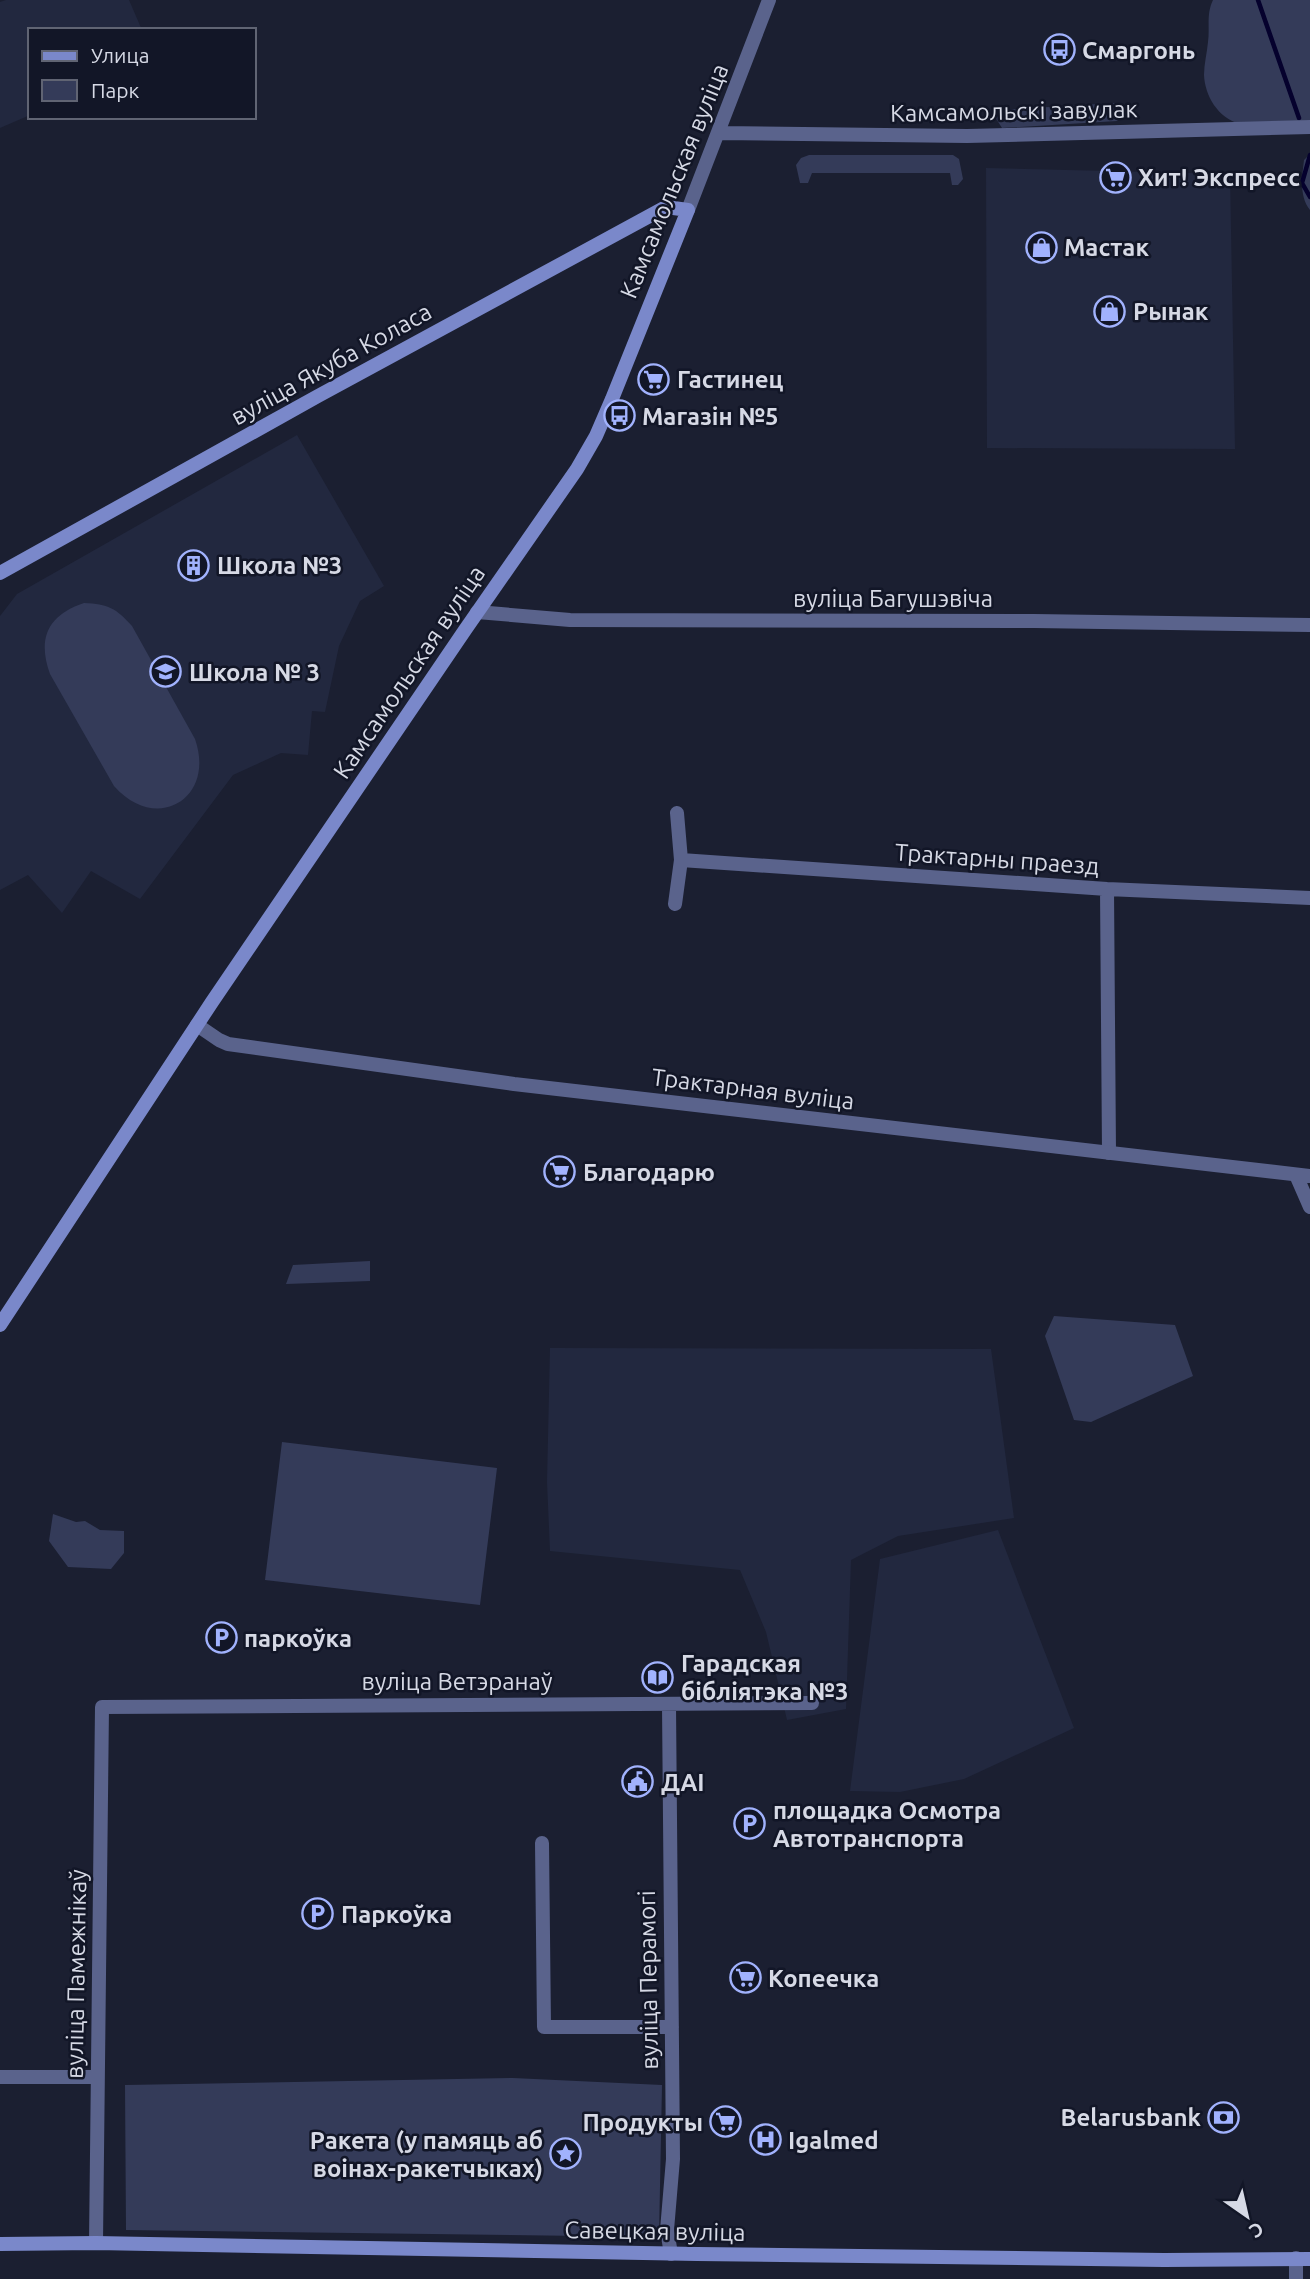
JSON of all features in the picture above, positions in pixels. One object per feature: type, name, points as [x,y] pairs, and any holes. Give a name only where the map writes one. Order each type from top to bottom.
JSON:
[{"type":"main road","name":"вуліца Якуба Коласа","points":[[0,573],[666,207],[688,209]]},
{"type":"main road","name":"Камсамольская вуліца","points":[[0,1325],[197,1025],[577,469],[596,436],[688,209]]},
{"type":"main road","name":"Савецкая вуліца","points":[[0,2244],[96,2243],[1164,2260],[1303,2259]]},
{"type":"street","name":"Камсамольская вуліца","points":[[688,209],[769,0]]},
{"type":"street","name":"Камсамольскі завулак","points":[[719,133],[967,136],[1310,127]]},
{"type":"street","name":"вуліца Багушэвіча","points":[[477,612],[570,620],[1034,621],[1310,625]]},
{"type":"street","points":[[676,904],[681,860],[677,813]]},
{"type":"street","name":"Трактарны праезд","points":[[681,860],[1107,889],[1310,898]]},
{"type":"street","points":[[1107,889],[1109,1153]]},
{"type":"street","name":"Трактарная вуліца","points":[[197,1025],[229,1044],[514,1084],[1303,1175]]},
{"type":"street","points":[[1303,1175],[1310,1207]]},
{"type":"street","name":"вуліца Ветэранаў","points":[[102,1706],[813,1703]]},
{"type":"street","name":"вуліца Перамогі","points":[[669,1705],[673,2159],[667,2230],[671,2254]]},
{"type":"street","name":"вуліца Памежнікаў","points":[[96,2243],[102,1706]]},
{"type":"street","points":[[542,1843],[544,2026],[672,2027]]},
{"type":"street","points":[[0,2077],[97,2077]]},
{"type":"street","points":[[1296,2279],[1303,2259]]},
{"type":"shaded area","points":[[129,0],[141,28],[28,28],[28,116],[0,128],[0,2]]},
{"type":"shaded area","name":"Рынак","points":[[986,168],[1230,174],[1235,449],[987,448]]},
{"type":"shaded area","name":"Школа № 3","points":[[297,435],[384,586],[360,601],[339,646],[325,712],[312,711],[308,755],[281,753],[233,775],[140,899],[91,871],[62,913],[28,875],[0,890],[0,616],[17,594]]},
{"type":"shaded area","points":[[550,1348],[991,1349],[1014,1518],[898,1536],[851,1560],[846,1709],[787,1720],[766,1632],[740,1570],[550,1551],[547,1482]]},
{"type":"shaded area","points":[[998,1530],[1074,1728],[964,1779],[900,1792],[850,1791],[880,1559]]},
{"type":"green space","points":[[1213,0],[1310,0],[1310,120],[1246,125],[1225,117],[1214,105],[1207,91],[1204,75]]},
{"type":"green space","points":[[1116,103],[1121,105],[1124,113],[1117,121],[1002,128],[995,117],[1000,110]]},
{"type":"green space","points":[[1310,154],[1310,210],[1304,199],[1302,180],[1304,160]]},
{"type":"green space","points":[[809,155],[953,155],[959,159],[963,179],[958,185],[952,185],[950,173],[812,173],[808,183],[800,183],[796,165],[801,158]]},
{"type":"green space","points":[[84,603],[111,608],[132,626],[195,739],[199,760],[197,778],[190,793],[178,803],[164,808],[147,807],[130,800],[114,786],[50,674],[45,649],[49,629],[62,614]]},
{"type":"green space","points":[[370,1261],[370,1281],[286,1284],[293,1265]]},
{"type":"green space","points":[[1054,1316],[1175,1325],[1193,1376],[1091,1422],[1074,1420],[1045,1336]]},
{"type":"green space","points":[[282,1442],[497,1468],[480,1605],[265,1580]]},
{"type":"green space","points":[[53,1514],[76,1522],[85,1521],[100,1530],[124,1531],[124,1553],[111,1569],[68,1567],[49,1541]]},
{"type":"green space","points":[[513,2078],[662,2085],[659,2237],[126,2230],[125,2085]]},
{"type":"waterway","points":[[1258,0],[1299,118]]},
{"type":"waterway","points":[[1310,155],[1302,183],[1310,197]]},
{"type":"place","name":"Смаргонь","points":[[1059,50]]},
{"type":"place","name":"Хит! Экспресс","points":[[1115,177]]},
{"type":"place","name":"Мастак","points":[[1041,247]]},
{"type":"place","name":"Рынак","points":[[1110,311]]},
{"type":"place","name":"Гастинец","points":[[654,379]]},
{"type":"place","name":"Магазін №5","points":[[619,416]]},
{"type":"place","name":"Школа №3","points":[[194,565]]},
{"type":"place","name":"Школа № 3","points":[[166,672]]},
{"type":"place","name":"Благодарю","points":[[560,1172]]},
{"type":"place","name":"паркоўка","points":[[221,1638]]},
{"type":"place","name":"Гарадская бібліятэка №3","points":[[658,1677]]},
{"type":"place","name":"ДАІ","points":[[638,1782]]},
{"type":"place","name":"площадка Осмотра Автотранспорта","points":[[750,1824]]},
{"type":"place","name":"Паркоўка","points":[[318,1914]]},
{"type":"place","name":"Копеечка","points":[[745,1978]]},
{"type":"place","name":"Belarusbank","points":[[1224,2117]]},
{"type":"place","name":"Продукты","points":[[726,2122]]},
{"type":"place","name":"Igalmed","points":[[765,2140]]},
{"type":"place","name":"Ракета (у памяць аб воінах-ракетчыках)","points":[[566,2154]]}]
